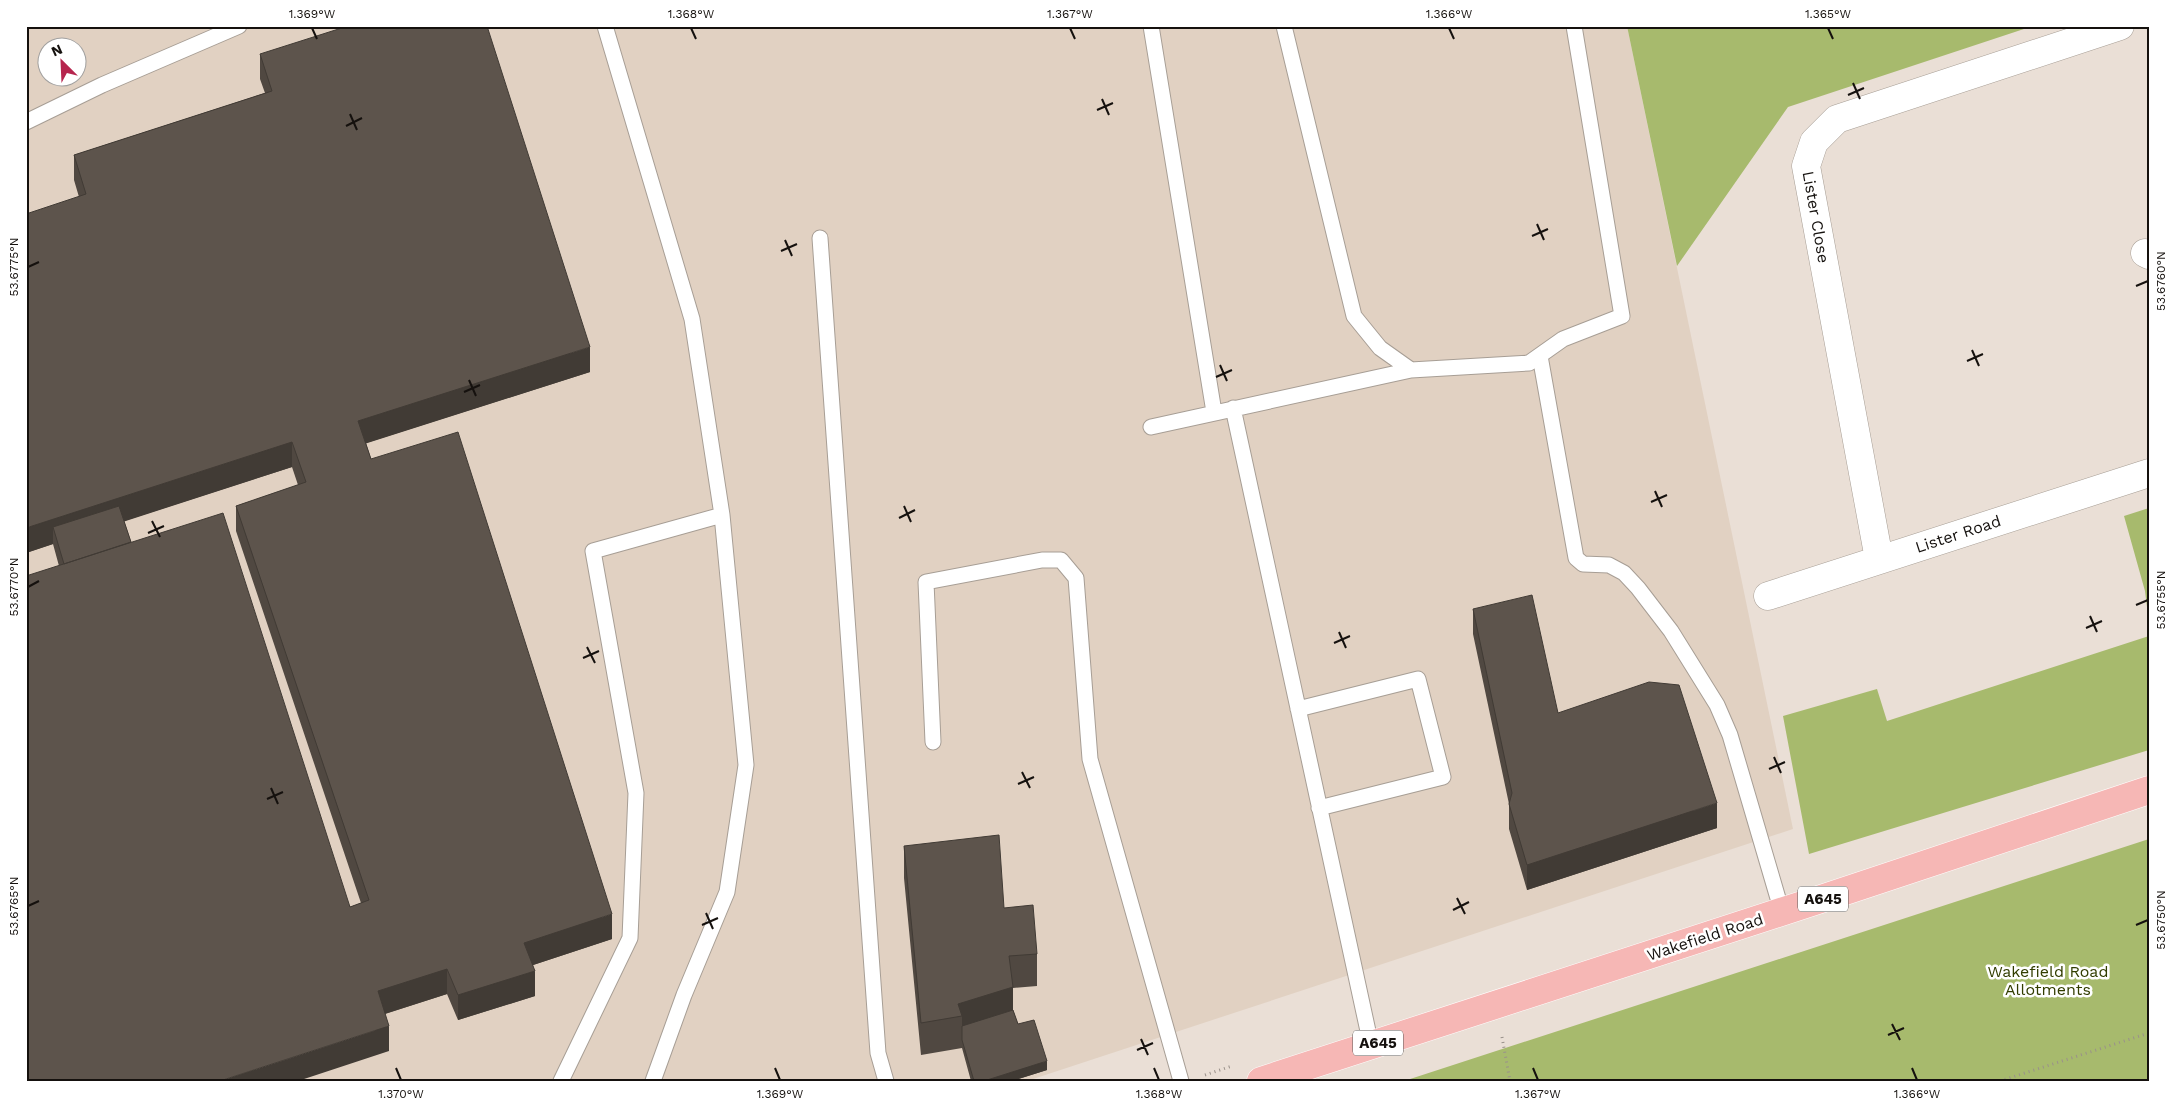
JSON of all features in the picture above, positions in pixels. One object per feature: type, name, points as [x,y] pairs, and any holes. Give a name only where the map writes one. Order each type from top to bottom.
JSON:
[{"type":"main road","name":"Wakefield Road","points":[[1260,1081],[1782,912],[2149,790]]},
{"type":"street","name":"Lister Close","points":[[1880,559],[1806,166],[1814,142],[1837,119],[2120,26]]},
{"type":"street","name":"Lister Road","points":[[1768,596],[2149,473]]},
{"type":"lane","points":[[26,122],[102,85],[239,26]]},
{"type":"lane","points":[[605,26],[692,319],[722,515],[746,765],[727,892],[684,995],[653,1081]]},
{"type":"lane","points":[[1151,26],[1214,412]]},
{"type":"lane","points":[[1284,26],[1354,316],[1380,348],[1411,370]]},
{"type":"lane","points":[[1151,426],[1411,370],[1530,364],[1564,339],[1622,316],[1574,26]]},
{"type":"lane","points":[[820,238],[878,1053],[886,1081]]},
{"type":"lane","points":[[1540,356],[1576,558],[1583,564],[1609,566],[1624,573],[1671,631],[1717,705],[1730,735],[1782,912]]},
{"type":"lane","points":[[1233,408],[1371,1045]]},
{"type":"lane","points":[[561,1081],[630,938],[636,793],[593,551],[722,515]]},
{"type":"lane","points":[[933,742],[926,582],[1042,560],[1061,560],[1076,578],[1090,759],[1181,1081]]},
{"type":"lane","points":[[1298,709],[1418,679],[1443,778],[1319,808]]},
{"type":"path","points":[[1496,1004],[1510,1081]]},
{"type":"path","points":[[2000,1081],[2149,1033]]},
{"type":"shaded area","points":[[26,26],[1627,26],[1793,829],[1027,1081],[26,1081]]},
{"type":"green space","points":[[1627,26],[2033,26],[1788,107],[1677,266]]},
{"type":"green space","points":[[2149,508],[2149,623],[2145,591],[2124,516]]},
{"type":"green space","points":[[2149,636],[2149,750],[1809,854],[1783,716],[1877,689],[1887,721]]},
{"type":"green space","name":"Wakefield Road Allotments","points":[[2149,839],[2149,1081],[1404,1081]]},
{"type":"building","points":[[348,26],[487,26],[590,347],[358,421],[371,459],[458,432],[612,914],[524,943],[535,971],[458,995],[447,969],[378,991],[389,1026],[220,1081],[26,1081],[26,576],[223,513],[350,907],[369,900],[236,506],[306,482],[292,442],[26,528],[26,214],[86,194],[74,155],[272,91],[260,54]]},
{"type":"building","points":[[119,506],[131,542],[64,564],[53,527]]},
{"type":"building","points":[[1532,595],[1558,713],[1649,682],[1679,685],[1717,803],[1527,865],[1509,804],[1512,793],[1473,609]]},
{"type":"building","points":[[999,835],[1004,908],[1033,905],[1037,954],[1009,956],[1013,987],[958,1004],[962,1016],[921,1023],[904,846]]},
{"type":"building","points":[[1013,1010],[1018,1024],[1034,1020],[1047,1061],[984,1081],[974,1081],[962,1040],[962,1026]]}]
